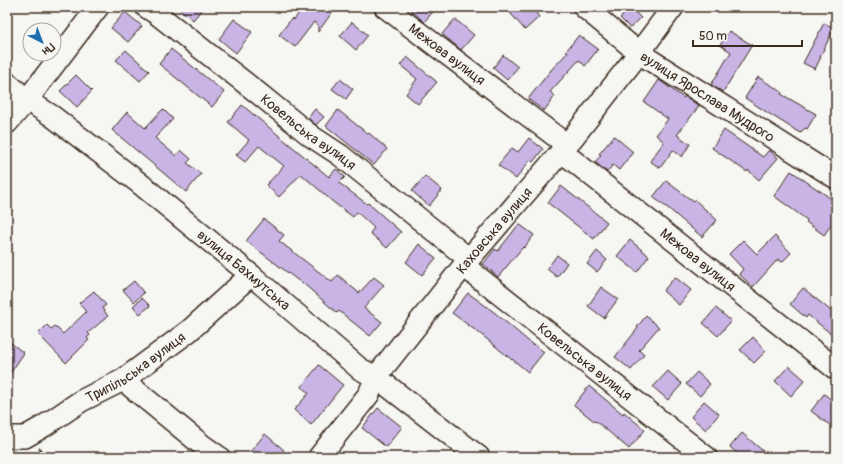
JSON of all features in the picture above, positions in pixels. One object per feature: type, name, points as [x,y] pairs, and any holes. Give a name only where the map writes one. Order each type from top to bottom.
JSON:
[{"type":"street","points":[[7,123],[27,100],[98,7]]},
{"type":"street","name":"Ковельська вулиця","points":[[146,7],[164,18],[311,136],[340,156],[466,262],[706,457]]},
{"type":"street","name":"Межова вулиця","points":[[385,7],[564,148],[836,369]]},
{"type":"street","name":"вулиця Ярослава Мудрого","points":[[584,7],[639,53],[836,178]]},
{"type":"street","name":"Каховська вулиця","points":[[319,457],[369,394],[376,377],[466,262],[564,148],[639,53],[673,7]]},
{"type":"street","name":"вулиця Бахмутська","points":[[7,83],[27,100],[52,116],[138,182],[251,275],[360,369],[376,377],[479,457]]},
{"type":"street","name":"Трипільська вулиця","points":[[7,436],[25,437],[81,401],[123,380],[188,331],[251,275]]},
{"type":"street","points":[[123,380],[202,445],[219,457]]},
{"type":"building","points":[[177,7],[204,7],[193,20]]},
{"type":"building","points":[[303,7],[336,7],[318,32],[318,25],[314,22],[295,47],[279,35],[292,18],[294,20]]},
{"type":"building","points":[[408,7],[437,7],[424,22]]},
{"type":"building","points":[[505,7],[543,7],[536,13],[539,17],[525,30]]},
{"type":"building","points":[[631,8],[641,18],[630,28],[620,18]]},
{"type":"building","points":[[125,12],[142,26],[128,42],[111,28]]},
{"type":"building","points":[[234,19],[252,32],[236,53],[219,39]]},
{"type":"building","points":[[455,19],[474,35],[461,50],[442,34]]},
{"type":"building","points":[[352,22],[368,35],[356,50],[340,36]]},
{"type":"building","points":[[824,23],[834,28],[815,69],[803,63]]},
{"type":"building","points":[[729,31],[752,45],[723,92],[711,85],[731,52],[720,45]]},
{"type":"building","points":[[579,35],[598,49],[585,66],[579,60],[550,92],[555,96],[544,111],[528,99],[551,70],[568,52],[566,51]]},
{"type":"building","points":[[171,49],[224,92],[212,107],[159,64]]},
{"type":"building","points":[[126,50],[149,71],[140,81],[116,60]]},
{"type":"building","points":[[503,55],[518,67],[507,80],[493,68]]},
{"type":"building","points":[[407,57],[437,82],[418,104],[406,94],[417,79],[400,65]]},
{"type":"building","points":[[76,75],[92,91],[77,107],[60,91]]},
{"type":"building","points":[[758,77],[782,92],[781,94],[816,114],[807,129],[805,128],[800,133],[745,98]]},
{"type":"building","points":[[340,79],[353,89],[346,99],[332,89]]},
{"type":"building","points":[[659,80],[684,98],[685,96],[699,106],[677,135],[690,144],[682,157],[673,150],[660,168],[650,161],[664,142],[656,135],[668,119],[644,102]]},
{"type":"building","points":[[242,105],[329,177],[336,169],[345,177],[339,183],[367,204],[368,203],[401,232],[387,248],[370,233],[374,228],[357,212],[353,217],[301,174],[279,197],[266,185],[284,166],[259,146],[245,162],[236,155],[249,140],[228,122]]},
{"type":"building","points":[[163,109],[173,119],[155,138],[176,156],[181,150],[191,159],[187,163],[201,174],[186,192],[112,130],[127,112],[145,128]]},
{"type":"building","points":[[315,109],[324,117],[316,125],[308,118]]},
{"type":"building","points":[[338,110],[368,134],[369,133],[387,149],[374,165],[326,126]]},
{"type":"building","points":[[724,130],[763,157],[769,150],[778,158],[759,180],[748,170],[747,172],[712,148]]},
{"type":"building","points":[[614,136],[633,152],[619,170],[613,165],[607,172],[595,162],[601,155],[599,154]]},
{"type":"building","points":[[529,138],[543,149],[533,162],[530,160],[516,179],[498,165],[512,148],[518,152]]},
{"type":"building","points":[[791,171],[836,202],[836,218],[824,235],[806,222],[807,220],[774,196]]},
{"type":"building","points":[[425,176],[442,190],[429,206],[412,191]]},
{"type":"building","points":[[666,181],[694,202],[695,200],[717,220],[702,237],[653,197]]},
{"type":"building","points":[[561,186],[607,222],[594,239],[548,203]]},
{"type":"building","points":[[264,219],[284,235],[279,241],[332,282],[338,275],[359,293],[374,277],[384,285],[364,308],[382,322],[370,336],[339,311],[337,313],[304,284],[246,241]]},
{"type":"building","points":[[519,224],[534,235],[498,277],[483,264],[495,249],[498,251]]},
{"type":"building","points":[[775,236],[791,253],[782,262],[778,259],[753,287],[739,274],[743,269],[729,254],[743,240],[757,254]]},
{"type":"building","points":[[630,240],[649,256],[637,272],[617,256]]},
{"type":"building","points":[[419,244],[436,258],[422,275],[406,262]]},
{"type":"building","points":[[597,251],[607,260],[597,272],[587,264]]},
{"type":"building","points":[[557,255],[567,263],[557,277],[547,269]]},
{"type":"building","points":[[675,277],[691,290],[679,305],[663,291]]},
{"type":"building","points":[[134,281],[144,293],[134,302],[123,290]]},
{"type":"building","points":[[601,287],[618,299],[604,318],[588,306]]},
{"type":"building","points":[[803,288],[836,315],[836,338],[808,315],[806,318],[790,304]]},
{"type":"building","points":[[94,291],[106,305],[102,308],[108,316],[88,333],[90,335],[87,338],[89,340],[66,363],[38,334],[47,325],[51,329],[55,326],[63,334],[86,312],[79,303]]},
{"type":"building","points":[[468,293],[494,312],[533,345],[534,344],[544,352],[528,372],[452,313]]},
{"type":"building","points":[[142,298],[150,306],[140,314],[133,306]]},
{"type":"building","points":[[716,308],[731,321],[718,336],[703,323]]},
{"type":"building","points":[[646,316],[659,327],[639,350],[644,355],[631,370],[615,357]]},
{"type":"building","points":[[753,337],[766,351],[754,363],[740,350]]},
{"type":"building","points":[[7,340],[24,353],[7,378]]},
{"type":"building","points":[[319,365],[343,385],[311,425],[294,410],[309,393],[301,387]]},
{"type":"building","points":[[789,366],[805,380],[791,396],[775,381]]},
{"type":"building","points":[[668,371],[682,384],[668,400],[653,387]]},
{"type":"building","points":[[697,372],[710,384],[700,396],[686,384]]},
{"type":"building","points":[[589,386],[645,430],[629,449],[596,421],[595,422],[574,405]]},
{"type":"building","points":[[824,394],[836,403],[836,419],[831,426],[811,411]]},
{"type":"building","points":[[704,401],[719,414],[706,430],[691,417]]},
{"type":"building","points":[[378,408],[402,427],[386,447],[362,428]]},
{"type":"building","points":[[742,433],[770,457],[741,457],[730,447]]},
{"type":"building","points":[[265,434],[284,450],[278,457],[256,457],[250,452]]}]
